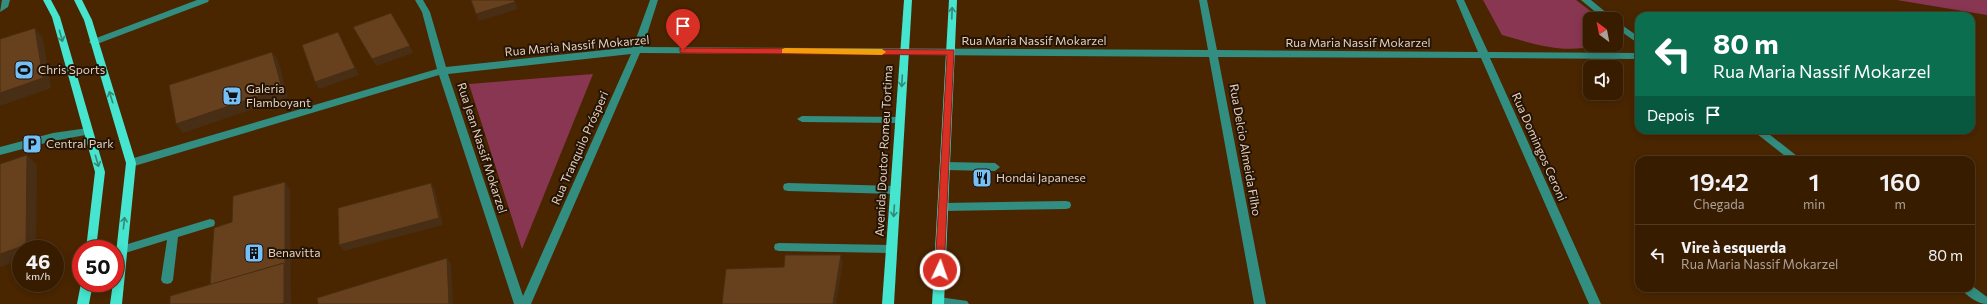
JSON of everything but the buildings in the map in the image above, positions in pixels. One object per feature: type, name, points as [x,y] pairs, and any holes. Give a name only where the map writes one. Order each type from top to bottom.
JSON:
[{"type":"main road","points":[[47,0],[56,17],[100,172],[92,240]]},
{"type":"main road","points":[[78,0],[88,20],[131,163],[123,240]]},
{"type":"main road","name":"Avenida Doutor Romeu Tortima","points":[[888,304],[903,52],[908,0]]},
{"type":"main road","points":[[938,303],[953,0]]},
{"type":"main road","points":[[83,304],[85,292]]},
{"type":"main road","points":[[116,304],[117,292]]},
{"type":"street","points":[[0,9],[6,5],[6,0]]},
{"type":"street","points":[[94,42],[205,0]]},
{"type":"street","name":"Rua Jean Nassif Mokarzel","points":[[419,0],[426,12],[442,71],[520,304]]},
{"type":"street","name":"Rua Tranquilo Prósperi","points":[[525,304],[637,50],[654,0]]},
{"type":"street","name":"Rua Delcio Almeida Filho","points":[[1203,0],[1260,304]]},
{"type":"street","name":"Rua Domingos Ceroni","points":[[1460,0],[1595,304]]},
{"type":"street","points":[[1585,0],[1601,12]]},
{"type":"street","points":[[1623,29],[1635,38]]},
{"type":"street","name":"Rua Maria Nassif Mokarzel","points":[[131,163],[442,71],[637,50],[1635,56]]},
{"type":"street","points":[[802,119],[899,120]]},
{"type":"street","points":[[0,151],[53,137],[88,132]]},
{"type":"street","points":[[1762,134],[1792,156]]},
{"type":"street","points":[[945,166],[995,167]]},
{"type":"street","points":[[788,187],[895,190]]},
{"type":"street","points":[[943,207],[1066,205]]},
{"type":"street","points":[[124,249],[210,223]]},
{"type":"street","points":[[168,280],[174,234]]},
{"type":"street","points":[[779,247],[891,248]]},
{"type":"street","points":[[1972,292],[1987,303]]},
{"type":"street","points":[[938,303],[963,304]]},
{"type":"shaded area","points":[[1483,0],[1576,0],[1592,12],[1583,12],[1583,48],[1572,49],[1548,47],[1502,35]]},
{"type":"shaded area","points":[[1897,0],[1987,0],[1987,15]]},
{"type":"shaded area","points":[[593,74],[522,249],[469,84]]},
{"type":"slow traffic","points":[[785,51],[882,52]]},
{"type":"place","name":"Chris Sports","points":[[24,70]]},
{"type":"place","name":"Galeria Flamboyant","points":[[232,96]]},
{"type":"place","name":"Central Park","points":[[32,144]]},
{"type":"place","name":"Hondai Japanese","points":[[982,178]]},
{"type":"place","name":"Benavitta","points":[[254,253]]},
{"type":"route","points":[[683,50],[951,52],[940,270]]}]
